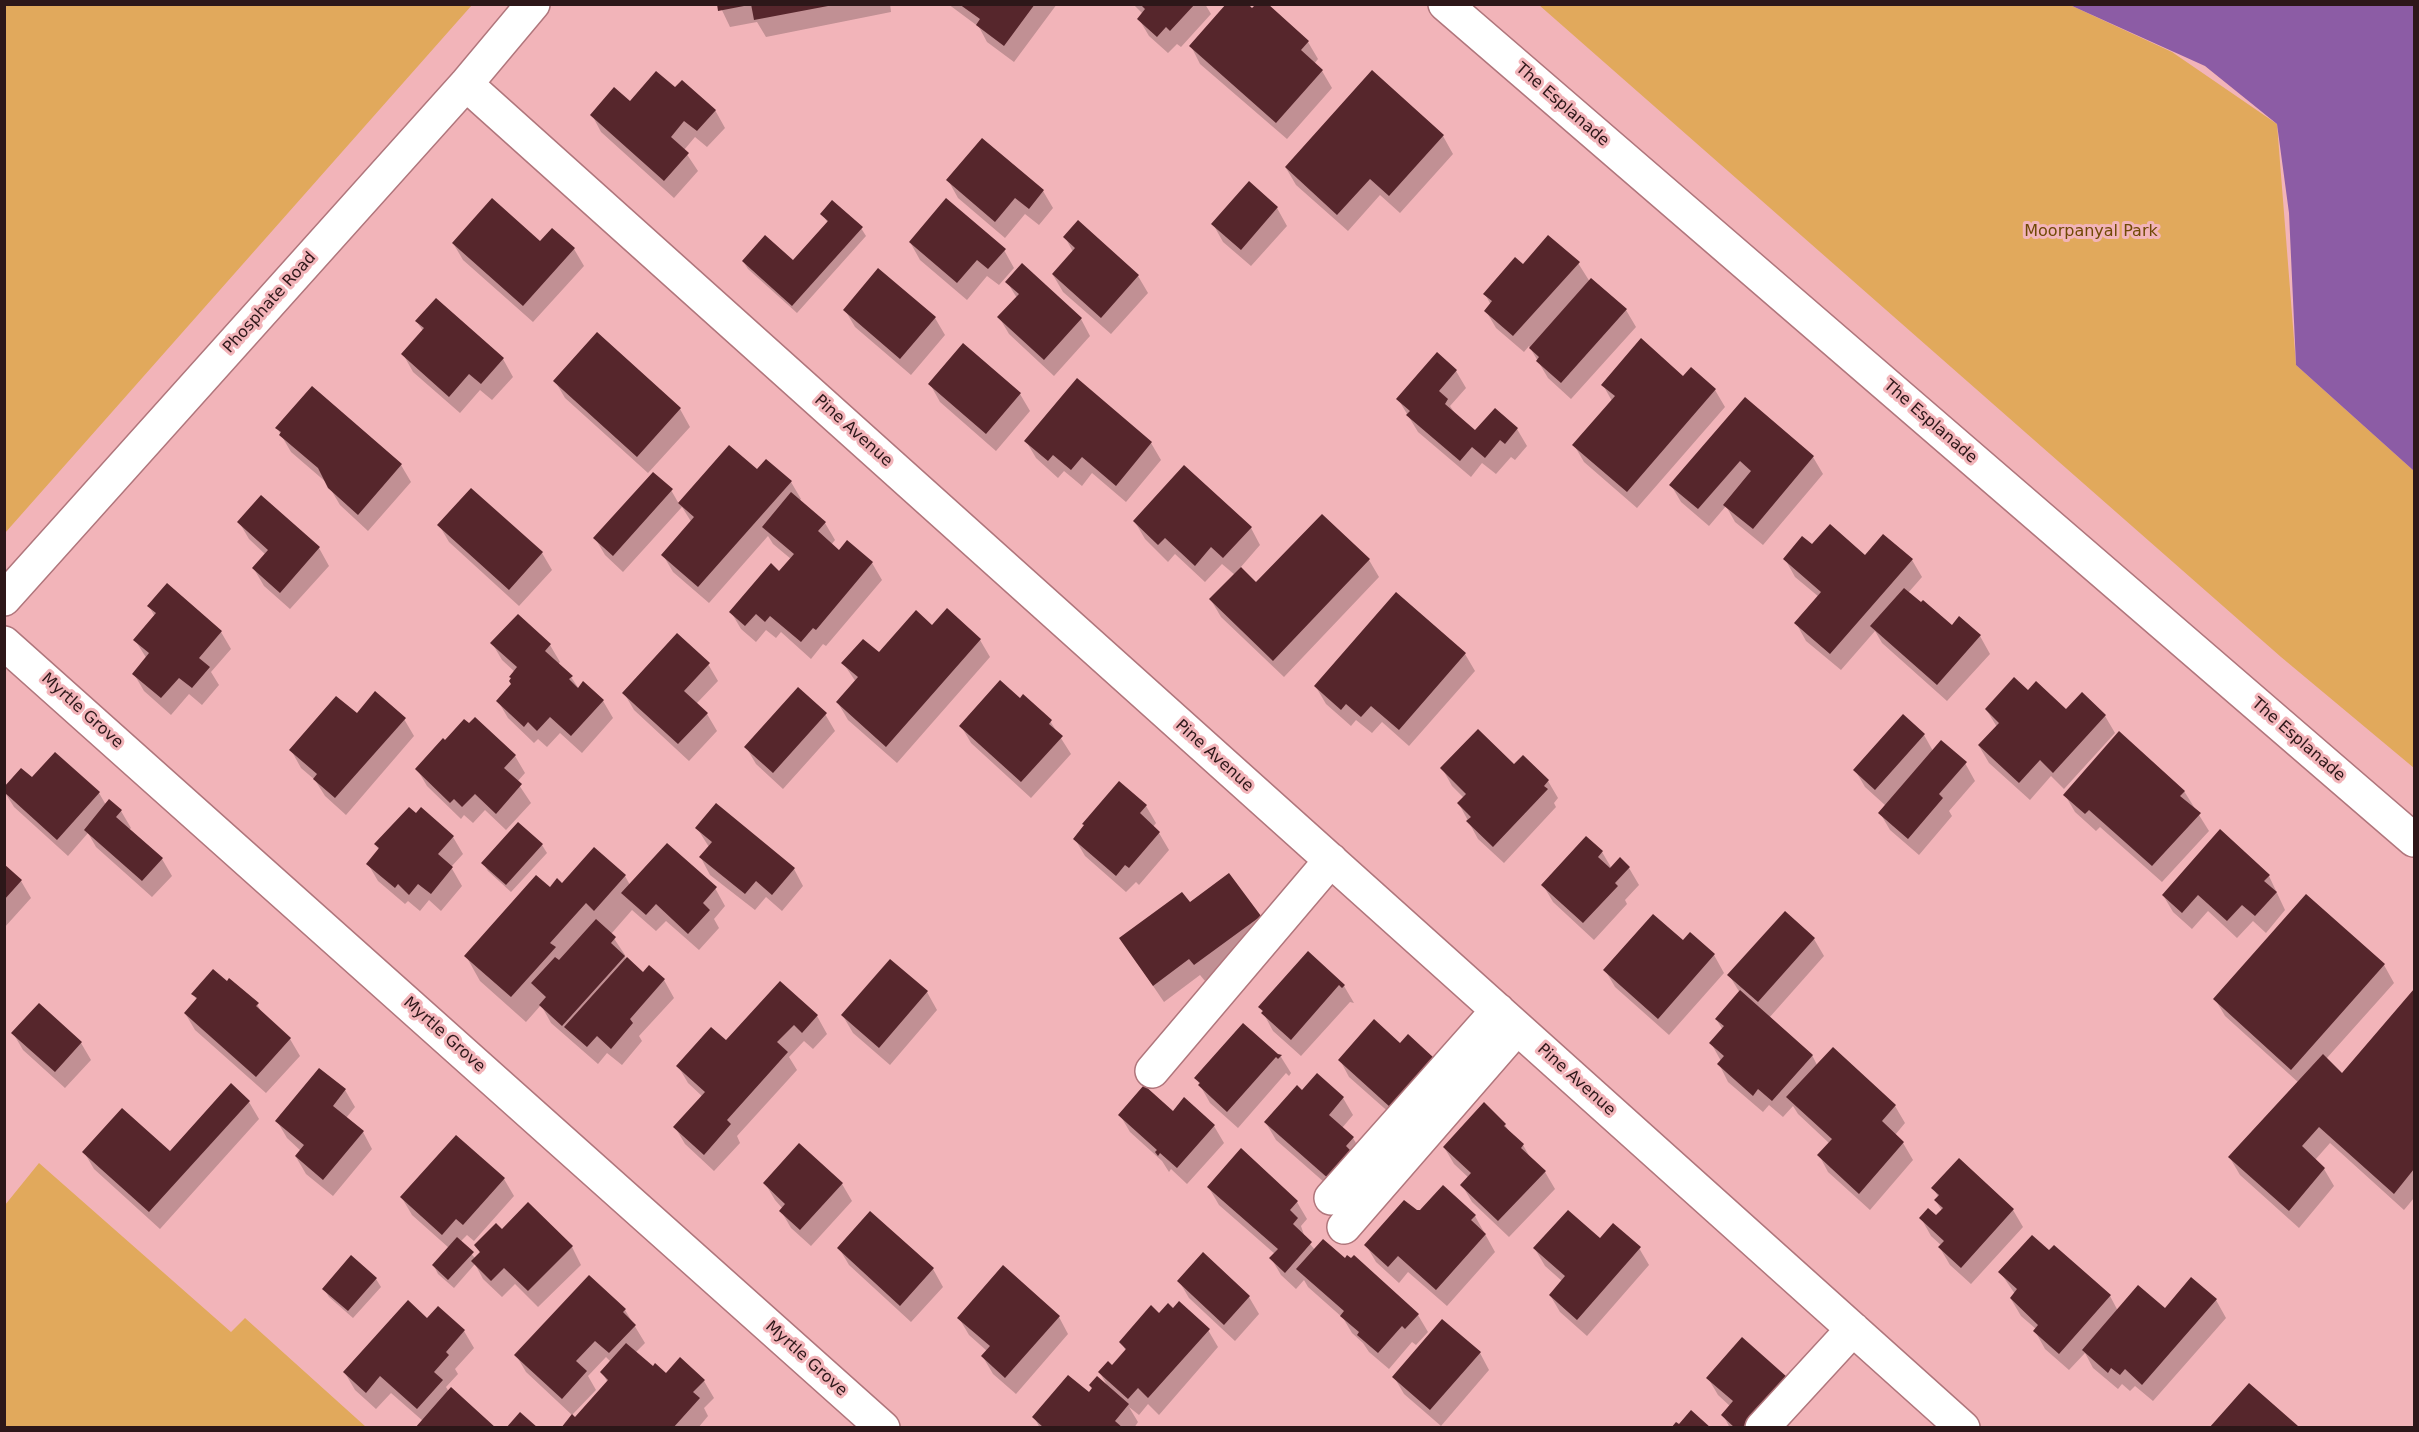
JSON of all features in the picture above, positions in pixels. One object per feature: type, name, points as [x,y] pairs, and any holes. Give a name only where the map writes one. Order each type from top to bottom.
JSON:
[{"type":"street","name":"Phosphate Road","points":[[4,599],[466,84],[533,4]]},
{"type":"street","name":"The Esplanade","points":[[1445,4],[2415,840]]},
{"type":"street","name":"Pine Avenue","points":[[466,84],[1963,1428]]},
{"type":"street","name":"Myrtle Grove","points":[[4,643],[883,1428]]},
{"type":"street","points":[[1152,1071],[1331,860]]},
{"type":"street","points":[[1331,1198],[1508,1019]]},
{"type":"street","points":[[1344,1227],[1508,1019]]},
{"type":"street","points":[[1762,1428],[1853,1329]]},
{"type":"green space","points":[[4,5],[472,5],[5,533]]},
{"type":"green space","name":"Moorpanyal Park","points":[[1539,5],[2070,5],[2172,52],[2277,124],[2296,365],[2414,471],[2414,768],[2281,657]]},
{"type":"green space","points":[[39,1163],[231,1332],[245,1318],[366,1427],[5,1427],[5,1205]]},
{"type":"shaded area","points":[[2070,5],[2414,5],[2414,471],[2296,365],[2289,213],[2277,124],[2205,66]]},
{"type":"building","points":[[717,4],[744,4],[744,6],[718,11]]},
{"type":"building","points":[[751,4],[828,4],[828,6],[754,20]]},
{"type":"building","points":[[959,4],[1035,4],[1004,46],[976,25],[980,19]]},
{"type":"building","points":[[1140,4],[1195,4],[1170,31],[1166,27],[1157,37],[1137,19],[1145,9]]},
{"type":"building","points":[[1226,4],[1248,4],[1252,8],[1256,4],[1268,4],[1309,41],[1301,50],[1323,70],[1276,123],[1189,46]]},
{"type":"building","points":[[1372,70],[1444,135],[1389,196],[1370,179],[1337,215],[1285,167]]},
{"type":"building","points":[[656,71],[675,87],[682,80],[716,110],[697,131],[684,121],[671,137],[689,153],[664,181],[590,115],[614,87],[630,101]]},
{"type":"building","points":[[982,138],[1044,190],[1029,209],[1015,198],[995,222],[946,180]]},
{"type":"building","points":[[1249,181],[1278,207],[1241,250],[1211,224]]},
{"type":"building","points":[[492,198],[540,241],[552,228],[575,248],[523,306],[452,243]]},
{"type":"building","points":[[946,198],[1006,249],[988,269],[977,260],[957,283],[909,242]]},
{"type":"building","points":[[832,200],[863,227],[792,306],[742,261],[765,235],[793,260],[828,221],[820,214]]},
{"type":"building","points":[[1078,220],[1139,275],[1101,318],[1052,274],[1075,248],[1063,237]]},
{"type":"building","points":[[1548,235],[1580,262],[1513,336],[1484,311],[1492,301],[1483,294],[1515,257],[1523,264]]},
{"type":"building","points":[[1022,263],[1082,318],[1044,360],[997,317],[1019,294],[1005,282]]},
{"type":"building","points":[[878,268],[936,317],[900,359],[843,310]]},
{"type":"building","points":[[1591,278],[1627,309],[1561,383],[1536,361],[1539,357],[1529,348]]},
{"type":"building","points":[[436,298],[504,358],[481,384],[469,374],[449,397],[401,354],[424,328],[415,321]]},
{"type":"building","points":[[597,332],[681,408],[637,457],[553,381]]},
{"type":"building","points":[[1641,338],[1683,376],[1691,367],[1716,389],[1627,492],[1572,445],[1615,396],[1601,385]]},
{"type":"building","points":[[963,343],[1021,393],[986,434],[928,384]]},
{"type":"building","points":[[1437,352],[1457,370],[1439,391],[1448,399],[1445,404],[1475,430],[1495,408],[1518,428],[1505,444],[1500,440],[1485,458],[1472,447],[1460,461],[1406,415],[1410,411],[1396,399]]},
{"type":"building","points":[[1077,378],[1152,442],[1116,486],[1082,457],[1071,470],[1053,455],[1048,461],[1024,441]]},
{"type":"building","points":[[312,386],[402,464],[358,515],[328,488],[318,468],[279,435],[281,432],[275,428]]},
{"type":"building","points":[[1745,397],[1814,456],[1753,529],[1723,505],[1751,471],[1740,461],[1698,509],[1669,485]]},
{"type":"building","points":[[729,445],[757,469],[766,459],[792,481],[698,587],[661,555],[694,517],[678,503]]},
{"type":"building","points":[[1184,465],[1252,527],[1223,558],[1211,547],[1195,566],[1165,538],[1158,545],[1133,521]]},
{"type":"building","points":[[653,472],[673,489],[613,556],[593,538]]},
{"type":"building","points":[[471,488],[543,552],[509,590],[437,525]]},
{"type":"building","points":[[791,492],[826,522],[818,531],[839,550],[847,540],[873,562],[816,630],[813,628],[801,642],[770,616],[765,622],[756,614],[745,626],[729,612],[771,563],[779,571],[794,554],[762,527]]},
{"type":"building","points":[[261,495],[320,547],[280,593],[252,568],[268,550],[237,522]]},
{"type":"building","points":[[1322,514],[1370,559],[1273,661],[1209,599],[1241,567],[1256,582]]},
{"type":"building","points":[[1830,524],[1865,555],[1883,534],[1913,559],[1830,654],[1794,623],[1821,592],[1783,559],[1802,536],[1812,544]]},
{"type":"building","points":[[167,583],[222,631],[199,658],[210,667],[192,688],[179,678],[161,698],[132,674],[149,653],[133,640],[156,613],[147,606]]},
{"type":"building","points":[[1904,588],[1921,602],[1923,600],[1952,625],[1959,616],[1981,635],[1937,685],[1870,626]]},
{"type":"building","points":[[1396,592],[1466,653],[1399,730],[1371,706],[1361,717],[1346,704],[1341,710],[1314,686]]},
{"type":"building","points":[[947,608],[981,639],[886,747],[836,702],[858,677],[841,663],[863,639],[879,652],[916,610],[932,625]]},
{"type":"building","points":[[518,614],[551,644],[545,651],[573,676],[569,679],[578,688],[583,681],[604,700],[571,736],[550,717],[537,731],[528,722],[524,727],[496,701],[511,684],[509,677],[517,667],[490,643]]},
{"type":"building","points":[[677,633],[710,663],[684,691],[708,713],[678,744],[622,693]]},
{"type":"building","points":[[2014,677],[2028,690],[2036,681],[2066,709],[2082,692],[2106,715],[2053,773],[2040,760],[2019,783],[1978,745],[1999,723],[1985,709]]},
{"type":"building","points":[[1000,680],[1020,698],[1023,694],[1052,720],[1049,724],[1063,736],[1021,782],[959,726]]},
{"type":"building","points":[[798,687],[827,713],[773,773],[744,747]]},
{"type":"building","points":[[375,691],[406,718],[335,798],[313,779],[317,774],[289,750],[336,696],[357,713]]},
{"type":"building","points":[[1903,714],[1925,734],[1875,790],[1853,770]]},
{"type":"building","points":[[475,717],[516,755],[504,768],[522,784],[496,814],[475,794],[462,807],[454,799],[450,803],[415,769],[464,719],[469,723]]},
{"type":"building","points":[[1478,729],[1514,764],[1523,755],[1549,780],[1544,786],[1548,789],[1493,847],[1466,821],[1471,817],[1457,803],[1466,794],[1440,768]]},
{"type":"building","points":[[2119,731],[2185,791],[2180,796],[2201,813],[2152,866],[2089,810],[2085,814],[2063,795]]},
{"type":"building","points":[[1941,740],[1967,762],[1939,794],[1943,798],[1908,839],[1878,813]]},
{"type":"building","points":[[55,752],[100,792],[57,840],[4,792],[4,787],[21,768],[32,777]]},
{"type":"building","points":[[1119,781],[1147,805],[1140,813],[1160,832],[1129,868],[1125,865],[1116,876],[1073,839],[1084,825],[1082,824]]},
{"type":"building","points":[[109,799],[122,810],[116,817],[163,858],[142,881],[84,830]]},
{"type":"building","points":[[716,803],[795,868],[772,895],[756,881],[745,894],[699,857],[712,842],[695,828]]},
{"type":"building","points":[[409,807],[416,813],[421,807],[454,836],[438,854],[453,867],[431,894],[418,884],[409,895],[398,884],[395,888],[366,864],[379,848],[374,844]]},
{"type":"building","points":[[518,822],[543,844],[506,885],[481,863]]},
{"type":"building","points":[[2220,829],[2270,875],[2264,881],[2277,892],[2255,916],[2242,905],[2227,921],[2198,895],[2182,913],[2162,895]]},
{"type":"building","points":[[1586,836],[1603,851],[1598,857],[1610,868],[1620,857],[1630,867],[1615,883],[1618,886],[1583,923],[1541,885]]},
{"type":"building","points":[[667,843],[717,887],[703,903],[710,910],[688,934],[656,904],[646,915],[621,893]]},
{"type":"building","points":[[594,847],[626,875],[594,911],[586,903],[550,943],[556,947],[511,997],[464,956],[536,875],[550,887],[557,878],[562,883]]},
{"type":"building","points":[[4,864],[22,880],[4,900]]},
{"type":"building","points":[[1229,873],[1261,916],[1194,965],[1189,959],[1153,986],[1119,938],[1182,892],[1190,902]]},
{"type":"building","points":[[2306,894],[2385,964],[2291,1070],[2213,999]]},
{"type":"building","points":[[1785,911],[1815,938],[1758,1002],[1727,975]]},
{"type":"building","points":[[1653,914],[1683,940],[1690,932],[1715,954],[1658,1019],[1603,970]]},
{"type":"building","points":[[596,919],[616,937],[611,943],[625,956],[562,1026],[539,1005],[546,997],[531,983],[555,957],[559,960]]},
{"type":"building","points":[[1308,951],[1345,985],[1342,988],[1339,985],[1291,1040],[1261,1013],[1263,1011],[1258,1007]]},
{"type":"building","points":[[627,957],[643,972],[649,965],[665,979],[630,1019],[633,1023],[611,1049],[597,1036],[587,1047],[564,1027]]},
{"type":"building","points":[[890,959],[928,991],[879,1048],[841,1015]]},
{"type":"building","points":[[213,969],[227,981],[229,978],[259,1003],[256,1006],[291,1038],[256,1077],[184,1013],[197,998],[191,994]]},
{"type":"building","points":[[780,981],[818,1015],[802,1033],[794,1025],[777,1042],[788,1052],[727,1120],[731,1124],[704,1155],[673,1127],[705,1092],[676,1066],[711,1027],[726,1040]]},
{"type":"building","points":[[2414,989],[2414,1169],[2394,1194],[2319,1127],[2302,1146],[2325,1168],[2289,1211],[2228,1157],[2323,1054],[2342,1073]]},
{"type":"building","points":[[1740,990],[1813,1055],[1772,1101],[1758,1089],[1753,1096],[1717,1064],[1724,1056],[1709,1043],[1724,1026],[1715,1019]]},
{"type":"building","points":[[39,1003],[82,1042],[55,1072],[11,1033]]},
{"type":"building","points":[[1374,1019],[1400,1043],[1408,1034],[1434,1058],[1390,1107],[1338,1060]]},
{"type":"building","points":[[1243,1023],[1282,1055],[1278,1059],[1276,1057],[1227,1112],[1198,1085],[1200,1083],[1194,1078]]},
{"type":"building","points":[[1833,1047],[1896,1105],[1882,1121],[1904,1142],[1859,1194],[1817,1155],[1832,1139],[1786,1097]]},
{"type":"building","points":[[319,1068],[346,1089],[333,1106],[364,1131],[323,1180],[295,1156],[304,1145],[275,1121]]},
{"type":"building","points":[[1317,1073],[1344,1097],[1329,1115],[1354,1137],[1346,1146],[1353,1153],[1330,1180],[1264,1122],[1297,1085],[1302,1090]]},
{"type":"building","points":[[231,1083],[250,1101],[149,1212],[82,1152],[122,1108],[170,1151]]},
{"type":"building","points":[[1144,1085],[1173,1111],[1184,1097],[1215,1125],[1177,1168],[1160,1153],[1158,1156],[1155,1152],[1157,1150],[1118,1115]]},
{"type":"building","points":[[1484,1102],[1506,1124],[1504,1126],[1524,1144],[1521,1148],[1546,1171],[1498,1221],[1460,1185],[1471,1173],[1443,1147]]},
{"type":"building","points":[[456,1135],[505,1178],[463,1225],[456,1219],[442,1235],[400,1197]]},
{"type":"building","points":[[799,1143],[843,1183],[800,1230],[779,1211],[785,1204],[763,1183]]},
{"type":"building","points":[[1241,1148],[1298,1201],[1290,1210],[1298,1218],[1293,1224],[1312,1242],[1285,1273],[1269,1258],[1278,1249],[1207,1187]]},
{"type":"building","points":[[1959,1158],[2014,1209],[1961,1268],[1938,1247],[1944,1241],[1919,1218],[1928,1208],[1936,1215],[1943,1208],[1934,1200],[1939,1195],[1931,1188]]},
{"type":"building","points":[[1443,1185],[1476,1215],[1471,1220],[1486,1234],[1436,1290],[1398,1256],[1388,1267],[1364,1245],[1404,1200],[1420,1210]]},
{"type":"building","points":[[528,1202],[573,1246],[528,1291],[504,1268],[491,1281],[471,1261],[480,1252],[474,1245],[496,1223],[502,1229]]},
{"type":"building","points":[[1568,1210],[1600,1238],[1613,1223],[1641,1247],[1577,1320],[1549,1295],[1565,1276],[1533,1248]]},
{"type":"building","points":[[870,1211],[934,1268],[900,1306],[837,1248]]},
{"type":"building","points":[[2032,1235],[2049,1250],[2054,1245],[2111,1295],[2059,1354],[2033,1331],[2038,1325],[2010,1298],[2017,1289],[1998,1272]]},
{"type":"building","points":[[457,1237],[474,1252],[448,1280],[432,1265]]},
{"type":"building","points":[[1323,1239],[1345,1258],[1347,1255],[1351,1258],[1354,1255],[1419,1314],[1405,1329],[1402,1326],[1378,1353],[1340,1316],[1344,1311],[1296,1269]]},
{"type":"building","points":[[1203,1252],[1250,1296],[1224,1325],[1177,1281]]},
{"type":"building","points":[[351,1255],[377,1278],[348,1311],[322,1289]]},
{"type":"building","points":[[1003,1265],[1060,1316],[1005,1378],[981,1356],[990,1346],[957,1318]]},
{"type":"building","points":[[589,1275],[626,1309],[623,1312],[636,1325],[609,1353],[595,1341],[576,1361],[587,1371],[562,1399],[514,1355]]},
{"type":"building","points":[[2191,1277],[2217,1299],[2142,1385],[2125,1369],[2120,1375],[2111,1368],[2108,1373],[2082,1350],[2138,1285],[2165,1308]]},
{"type":"building","points":[[408,1300],[427,1318],[438,1306],[465,1330],[446,1352],[449,1355],[434,1372],[443,1380],[417,1409],[380,1376],[366,1393],[343,1372]]},
{"type":"building","points":[[1179,1301],[1210,1329],[1148,1398],[1138,1388],[1128,1399],[1098,1372],[1108,1361],[1112,1365],[1126,1349],[1119,1342],[1151,1305],[1159,1313],[1168,1303],[1173,1308]]},
{"type":"building","points":[[1442,1319],[1481,1352],[1430,1410],[1392,1377]]},
{"type":"building","points":[[1742,1337],[1787,1377],[1742,1428],[1735,1428],[1721,1415],[1733,1401],[1706,1378]]},
{"type":"building","points":[[626,1343],[653,1366],[655,1363],[666,1373],[680,1357],[705,1380],[693,1392],[700,1398],[673,1428],[561,1428],[572,1414],[575,1417],[608,1380],[600,1372]]},
{"type":"building","points":[[1068,1375],[1089,1392],[1092,1388],[1089,1385],[1097,1376],[1129,1404],[1115,1421],[1123,1428],[1044,1428],[1032,1417]]},
{"type":"building","points":[[2249,1383],[2298,1426],[2297,1428],[2209,1428]]},
{"type":"building","points":[[451,1387],[496,1428],[415,1428]]},
{"type":"building","points":[[1691,1410],[1711,1428],[1671,1428],[1676,1422],[1679,1424]]},
{"type":"building","points":[[520,1412],[538,1428],[506,1428]]}]
